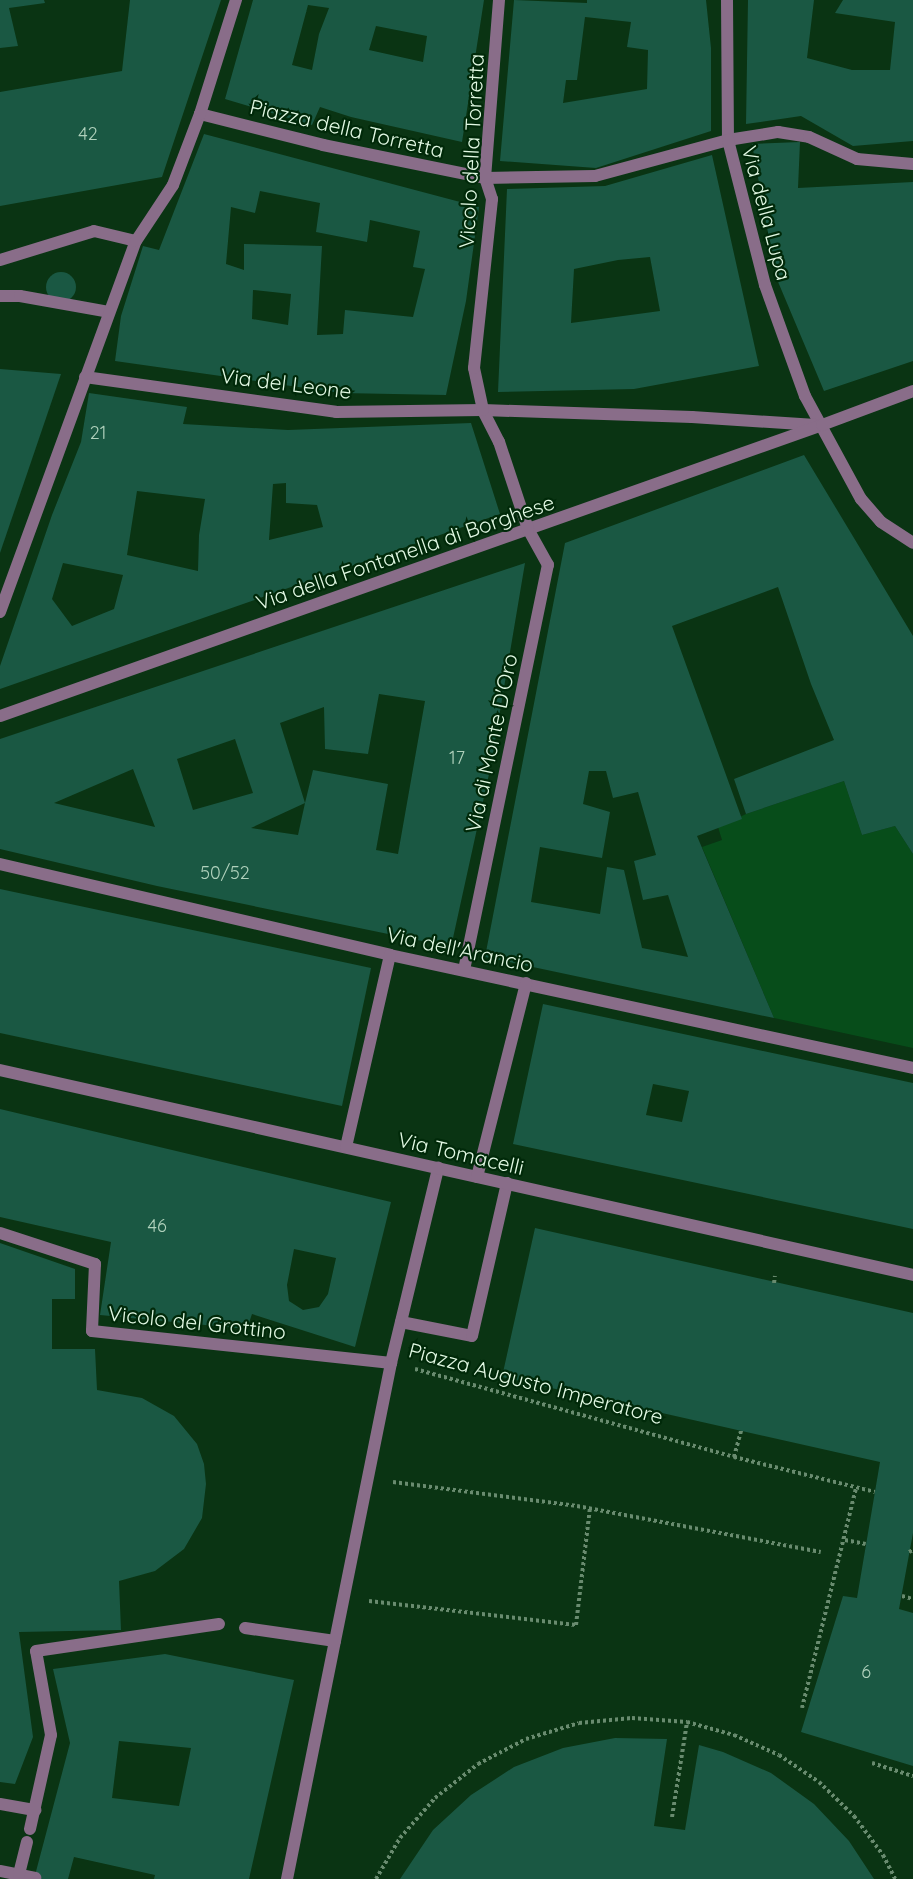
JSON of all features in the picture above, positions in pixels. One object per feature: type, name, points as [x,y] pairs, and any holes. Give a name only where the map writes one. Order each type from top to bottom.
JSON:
[{"type":"street","points":[[0,612],[84,377],[136,241],[173,185],[200,114],[236,0]]},
{"type":"street","name":"Vicolo della Torretta","points":[[499,0],[485,178],[492,200],[474,368],[483,410],[499,442],[528,529]]},
{"type":"street","name":"Via della Lupa","points":[[727,0],[728,140],[765,285],[805,396],[849,482],[867,508],[889,529],[913,543]]},
{"type":"street","name":"Piazza della Torretta","points":[[200,114],[323,145],[485,178],[595,176],[728,140],[778,132],[809,138],[856,159],[913,164]]},
{"type":"street","points":[[0,261],[94,231],[136,241]]},
{"type":"street","points":[[0,296],[20,296],[109,312]]},
{"type":"street","name":"Via del Leone","points":[[84,377],[336,412],[483,410],[692,417],[822,426]]},
{"type":"street","name":"Via della Fontanella di Borghese","points":[[0,716],[822,426],[913,391]]},
{"type":"street","name":"Via di Monte D'Oro","points":[[464,970],[548,565],[528,529]]},
{"type":"street","name":"Via dell'Arancio","points":[[0,864],[390,955],[913,1068]]},
{"type":"street","points":[[346,1147],[390,955]]},
{"type":"street","points":[[477,1177],[526,983]]},
{"type":"street","name":"Via Tomacelli","points":[[0,1070],[913,1275]]},
{"type":"street","points":[[391,1363],[438,1168]]},
{"type":"street","points":[[401,1322],[472,1336],[507,1183]]},
{"type":"street","name":"Vicolo del Grottino","points":[[0,1233],[95,1264],[92,1331],[391,1363]]},
{"type":"street","name":"Piazza Augusto Imperatore","points":[[287,1879],[391,1363]]},
{"type":"street","points":[[30,1828],[51,1735],[36,1651],[219,1624]]},
{"type":"street","points":[[245,1628],[335,1641]]},
{"type":"street","points":[[0,1804],[35,1810]]},
{"type":"street","points":[[19,1874],[27,1842]]},
{"type":"street","points":[[0,1871],[35,1878]]},
{"type":"path","points":[[774,1283],[775,1276]]},
{"type":"path","name":"Piazza Augusto Imperatore","points":[[391,1363],[734,1457],[875,1492]]},
{"type":"path","points":[[734,1457],[741,1430]]},
{"type":"path","points":[[401,1483],[590,1508],[821,1552]]},
{"type":"path","points":[[802,1708],[856,1488]]},
{"type":"path","points":[[384,1602],[576,1625],[590,1508]]},
{"type":"path","points":[[845,1540],[866,1544]]},
{"type":"path","points":[[902,1596],[913,1599]]},
{"type":"path","points":[[376,1879],[400,1838],[435,1798],[478,1764],[526,1739],[589,1722],[633,1718],[687,1722],[743,1739],[778,1755],[819,1782],[854,1816],[883,1855],[895,1879]]},
{"type":"path","points":[[672,1817],[687,1722]]},
{"type":"path","points":[[872,1763],[913,1776]]},
{"type":"green space","points":[[844,781],[862,835],[895,826],[913,854],[913,1048],[774,1018],[702,847],[722,840],[718,827],[746,814]]},
{"type":"building","points":[[0,0],[44,0],[45,3],[9,8],[18,46],[0,48]]},
{"type":"building","points":[[130,0],[221,0],[162,177],[0,206],[0,92],[122,71]]},
{"type":"building","points":[[253,0],[484,0],[462,142],[351,117],[320,107],[312,125],[225,99]],"holes":[[[308,5],[329,8],[319,34],[312,70],[292,65]],[[376,26],[427,36],[423,62],[369,50]]]},
{"type":"building","points":[[514,0],[587,3],[587,0],[706,0],[711,48],[711,131],[596,168],[500,161]],"holes":[[[585,17],[631,22],[627,47],[648,50],[647,89],[563,103],[566,80],[577,80]]]},
{"type":"building","points":[[748,0],[814,0],[807,58],[852,70],[890,70],[895,22],[835,13],[843,0],[913,0],[913,141],[853,146],[801,116],[746,124]]},
{"type":"building","points":[[204,134],[479,207],[466,301],[446,395],[341,393],[115,361],[121,316],[143,246],[159,250]],"holes":[[[260,191],[320,203],[316,232],[367,242],[370,220],[420,231],[413,267],[425,269],[413,317],[345,310],[343,334],[317,335],[322,246],[244,244],[244,270],[226,264],[231,207],[255,213]],[[253,290],[291,294],[288,325],[252,319]]]},
{"type":"building","points":[[800,142],[798,188],[913,182],[913,361],[824,391],[776,277],[752,144]]},
{"type":"building","points":[[712,155],[759,366],[634,389],[498,392],[507,189],[605,186]],"holes":[[[650,257],[660,311],[571,323],[574,269],[618,260]]]},
{"type":"building","points":[[61,272],[72,276],[76,287],[72,298],[61,302],[50,298],[46,287],[50,276]]},
{"type":"building","points":[[0,369],[61,374],[0,553]]},
{"type":"building","points":[[89,393],[187,407],[183,424],[288,430],[471,423],[500,514],[0,689],[0,666],[52,515],[81,442]],"holes":[[[286,483],[286,503],[317,505],[323,527],[269,540],[273,484]],[[137,491],[205,499],[199,535],[198,571],[127,555]],[[63,563],[123,575],[114,609],[72,626],[52,599]]]},
{"type":"building","points":[[804,455],[913,636],[913,854],[895,826],[862,835],[844,781],[746,814],[734,779],[834,740],[811,684],[778,587],[672,626],[742,819],[697,836],[774,1018],[485,957],[565,543]],"holes":[[[589,771],[606,771],[613,798],[638,792],[656,855],[634,861],[643,900],[668,895],[688,957],[642,948],[624,870],[607,867],[600,914],[531,902],[540,847],[602,858],[610,812],[583,804]]]},
{"type":"building","points":[[525,563],[491,765],[451,947],[157,886],[0,849],[0,739]],"holes":[[[379,694],[425,701],[398,854],[376,850],[388,784],[313,770],[305,803],[280,723],[324,707],[325,749],[368,754]],[[235,739],[253,793],[193,810],[177,759]],[[133,769],[155,827],[54,803]],[[305,803],[298,835],[251,828]]]},
{"type":"building","points":[[0,889],[371,968],[342,1106],[0,1033]]},
{"type":"building","points":[[543,1004],[913,1083],[913,1229],[513,1144]],"holes":[[[653,1084],[689,1091],[682,1122],[646,1115]]]},
{"type":"building","points":[[0,1109],[391,1202],[355,1347],[252,1314],[247,1329],[100,1315],[111,1242],[0,1217]],"holes":[[[294,1249],[336,1258],[328,1294],[319,1307],[303,1310],[289,1301],[287,1285]]]},
{"type":"building","points":[[535,1228],[913,1313],[913,1533],[899,1609],[913,1613],[913,1766],[801,1732],[843,1596],[857,1598],[880,1462],[502,1377]]},
{"type":"building","points":[[0,1243],[75,1269],[75,1299],[52,1299],[52,1349],[95,1349],[97,1390],[142,1398],[174,1416],[197,1444],[204,1464],[206,1484],[202,1518],[184,1549],[155,1571],[119,1581],[121,1630],[19,1632],[33,1737],[15,1784],[0,1782]]},
{"type":"building","points":[[165,1654],[294,1680],[249,1879],[154,1879],[155,1875],[74,1857],[68,1879],[34,1879],[70,1743],[53,1669]],"holes":[[[119,1741],[191,1748],[179,1806],[112,1798]]]},
{"type":"building","points":[[615,1738],[667,1739],[654,1826],[685,1830],[699,1745],[723,1752],[771,1773],[814,1804],[849,1841],[874,1879],[400,1879],[433,1830],[471,1795],[514,1767],[563,1748]]}]
